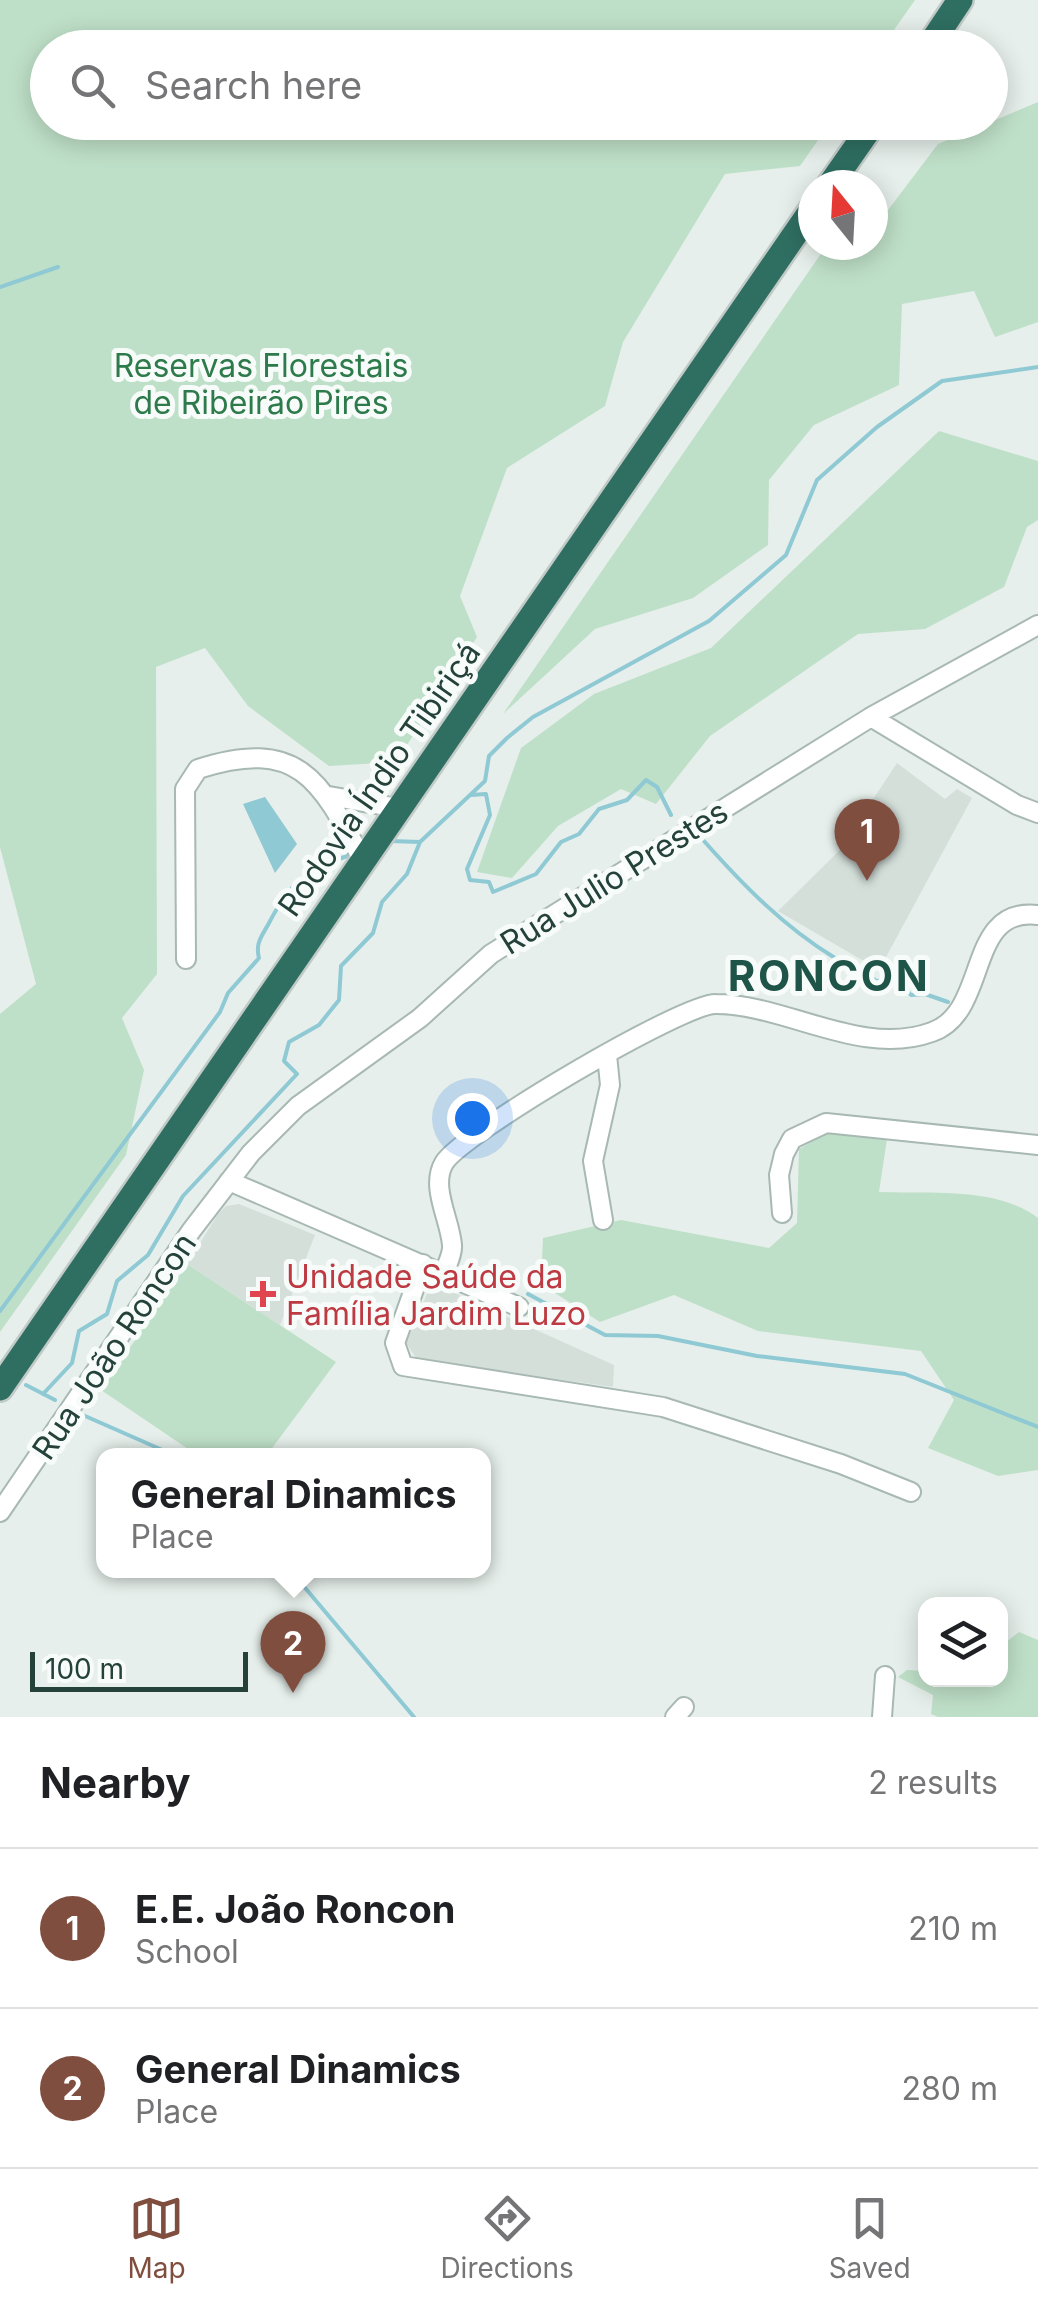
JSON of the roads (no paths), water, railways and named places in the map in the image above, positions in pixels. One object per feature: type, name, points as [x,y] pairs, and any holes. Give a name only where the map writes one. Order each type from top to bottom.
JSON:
[{"type":"highway","points":[[940,30],[960,0]]},
{"type":"highway","points":[[840,170],[861,140]]},
{"type":"highway","name":"Rodovia Índio Tibiriçá","points":[[0,1388],[798,230]]},
{"type":"street","name":"Rua Julio Prestes","points":[[229,1181],[298,1106],[420,1018],[476,964],[871,717],[1038,625]]},
{"type":"street","points":[[871,717],[1017,805],[1038,813]]},
{"type":"street","points":[[186,959],[186,789],[189,779],[208,766],[272,758],[302,770],[329,796],[362,858]]},
{"type":"street","points":[[329,796],[398,808]]},
{"type":"street","points":[[444,1274],[452,1245],[440,1187],[444,1163],[477,1134],[607,1055],[704,1004],[740,1007],[886,1038],[932,1032],[958,1016],[990,934],[1000,922],[1014,915],[1038,915]]},
{"type":"street","points":[[603,1220],[593,1161],[610,1085],[607,1055]]},
{"type":"street","points":[[782,1213],[779,1176],[784,1154],[792,1139],[809,1127],[844,1123],[1038,1144]]},
{"type":"street","points":[[229,1181],[519,1307]]},
{"type":"street","name":"Rua João Roncon","points":[[0,1512],[229,1181]]},
{"type":"street","points":[[422,1264],[395,1343],[398,1360],[411,1370],[664,1407],[841,1464],[911,1492]]},
{"type":"street","points":[[882,1717],[885,1676]]},
{"type":"water","points":[[265,797],[297,844],[275,873],[243,804]]},
{"type":"waterway","points":[[0,287],[58,267]]},
{"type":"waterway","points":[[43,1394],[72,1363],[79,1331],[107,1314],[117,1281],[148,1255],[183,1196],[297,1074],[284,1061],[289,1042],[319,1025],[339,1000],[341,966],[373,933],[382,902],[407,874],[420,842],[485,781],[489,756],[533,717],[709,621],[786,555],[817,480],[877,427],[942,381],[1038,367]]},
{"type":"waterway","points":[[471,795],[486,794],[490,815],[467,869],[470,880],[489,882],[493,892],[536,874],[561,842],[579,834],[599,809],[627,800],[646,780],[657,787],[671,815]]},
{"type":"waterway","points":[[390,841],[420,842]]},
{"type":"waterway","points":[[704,841],[765,904],[816,946],[876,981],[897,980],[911,995],[925,994],[948,1002]]},
{"type":"waterway","points":[[0,1311],[220,1012],[228,993],[259,958],[260,940],[284,897],[311,872],[350,855]]},
{"type":"waterway","points":[[528,1294],[605,1335],[658,1336],[757,1356],[905,1374],[1038,1427]]},
{"type":"waterway","points":[[26,1385],[55,1400]]},
{"type":"waterway","points":[[76,1412],[158,1448]]},
{"type":"waterway","points":[[297,1578],[414,1717]]},
{"type":"place","name":"E.E. João Roncon","points":[[867,881]]},
{"type":"place","name":"Unidade Saúde da Família Jardim Luzo","points":[[263,1294]]},
{"type":"place","name":"General Dinamics","points":[[293,1693]]},
{"type":"district","name":"RONCON","points":[[829,975]]},
{"type":"park label","name":"Reservas Florestais de Ribeirão Pires","points":[[261,384]]}]
